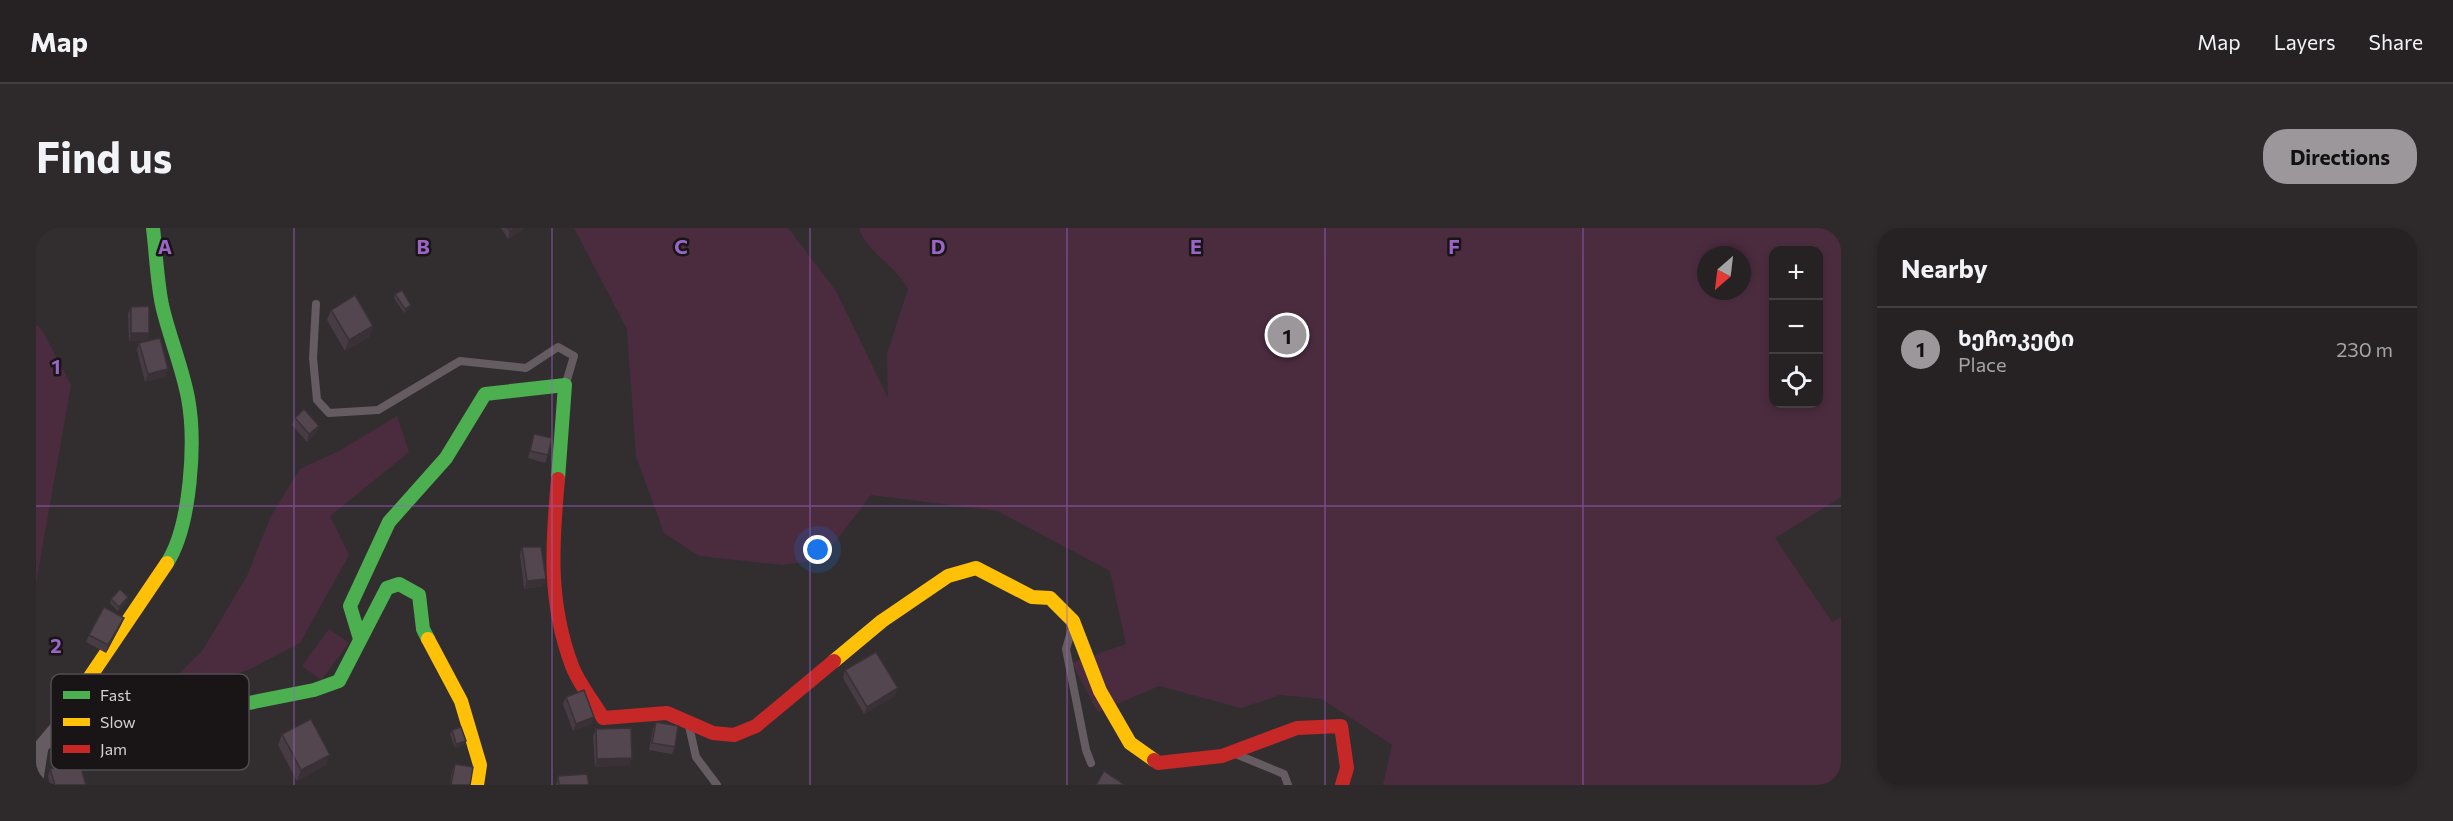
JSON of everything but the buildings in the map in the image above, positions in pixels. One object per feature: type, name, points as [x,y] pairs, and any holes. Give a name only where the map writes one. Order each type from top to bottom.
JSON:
[{"type":"street","points":[[92,674],[173,553],[185,515],[191,460],[188,399],[162,304],[153,228]]},
{"type":"street","points":[[360,639],[350,606],[389,522],[446,458],[485,394],[565,385],[552,548],[556,610],[573,668],[603,718],[667,713],[713,733],[734,735],[756,726],[882,621],[948,576],[976,568],[1032,597],[1050,598],[1074,621],[1100,691],[1130,743],[1158,763],[1222,756],[1297,728],[1341,726],[1347,768],[1342,785]]},
{"type":"street","points":[[249,703],[314,690],[339,681],[387,588],[399,584],[419,595],[423,629],[461,701],[480,765],[477,785]]},
{"type":"street","points":[[36,779],[41,747],[51,735]]},
{"type":"lane","points":[[316,304],[313,358],[317,400],[329,413],[378,410],[460,361],[526,368],[558,347],[574,356],[565,385]]},
{"type":"lane","points":[[1074,621],[1066,649],[1086,750],[1091,763]]},
{"type":"lane","points":[[688,722],[696,757],[717,785]]},
{"type":"lane","points":[[1231,752],[1284,774],[1288,785]]},
{"type":"shaded area","points":[[574,228],[788,228],[836,291],[888,398],[887,354],[908,289],[896,272],[868,244],[859,228],[1841,228],[1841,497],[1775,538],[1832,622],[1841,617],[1841,785],[1383,785],[1392,745],[1322,699],[1280,695],[1241,708],[1159,686],[1098,712],[1072,663],[1126,644],[1110,571],[998,511],[871,495],[822,559],[783,565],[699,556],[664,533],[636,456],[627,329]]},
{"type":"shaded area","points":[[36,325],[42,330],[71,385],[36,583]]},
{"type":"shaded area","points":[[397,416],[409,452],[330,516],[349,555],[300,643],[246,671],[233,674],[179,674],[203,650],[247,576],[271,516],[300,469],[341,450]]},
{"type":"shaded area","points":[[329,629],[349,643],[321,680],[302,666]]},
{"type":"traffic: fast","points":[[153,228],[162,305],[188,398],[191,437],[190,483],[182,528],[167,563]]},
{"type":"traffic: fast","points":[[360,639],[350,606],[389,522],[446,458],[485,394],[565,385],[558,479]]},
{"type":"traffic: fast","points":[[249,703],[314,690],[339,681],[387,588],[399,584],[419,595],[423,629],[428,639]]},
{"type":"traffic: slow","points":[[92,674],[167,563]]},
{"type":"traffic: slow","points":[[834,661],[882,621],[948,576],[976,568],[1032,597],[1050,598],[1073,621],[1100,691],[1130,743],[1154,760]]},
{"type":"traffic: slow","points":[[428,639],[461,701],[480,765],[477,785]]},
{"type":"traffic: jam","points":[[558,479],[553,550],[555,596],[559,619],[575,673],[603,718],[667,713],[713,733],[734,735],[756,726],[834,661]]},
{"type":"traffic: jam","points":[[1154,760],[1158,763],[1222,756],[1297,728],[1341,726],[1347,768],[1342,785]]},
{"type":"place","name":"ხეჩოკეტი","points":[[1287,335]]}]
